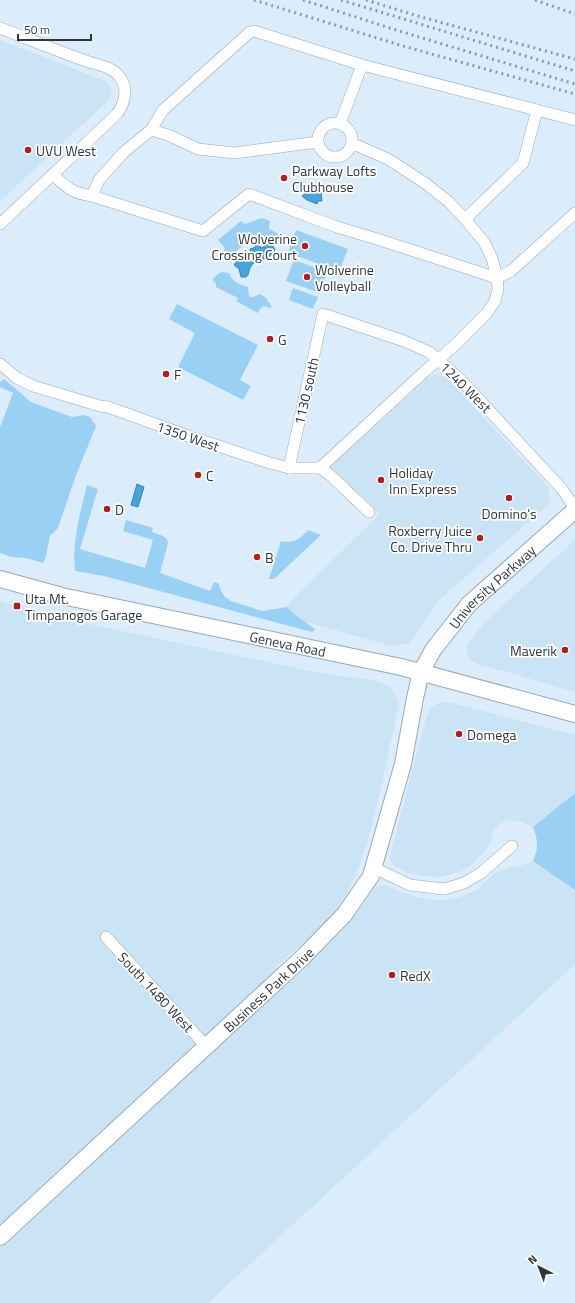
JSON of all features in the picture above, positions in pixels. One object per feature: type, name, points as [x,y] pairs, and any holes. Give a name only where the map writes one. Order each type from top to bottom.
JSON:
[{"type":"main road","name":"University Parkway","points":[[421,672],[433,650],[469,604],[575,509]]},
{"type":"main road","name":"Geneva Road","points":[[0,579],[43,592],[401,666],[575,714]]},
{"type":"main road","name":"Business Park Drive","points":[[0,1237],[303,957],[344,915],[371,876],[374,868],[403,764],[421,672]]},
{"type":"street","points":[[0,28],[87,62],[109,68],[119,76],[125,91],[124,103],[116,115],[0,224]]},
{"type":"street","points":[[92,196],[99,180],[124,152],[151,130],[163,110],[250,32],[254,31],[362,65],[575,120]]},
{"type":"street","points":[[340,124],[362,65]]},
{"type":"street","points":[[465,219],[523,163],[537,110]]},
{"type":"street","points":[[329,124],[340,124],[348,130],[351,136],[350,147],[344,154],[336,156],[324,153],[319,146],[319,134],[323,127],[329,124]]},
{"type":"street","points":[[151,130],[168,135],[198,149],[234,153],[318,142]]},
{"type":"street","points":[[351,143],[388,159],[425,183],[449,202],[484,242],[492,258],[498,289],[495,301],[486,313],[439,360],[425,371],[320,468],[330,475],[369,512]]},
{"type":"street","points":[[53,175],[70,190],[79,194],[92,196],[202,231],[249,194],[337,227],[377,238],[497,278],[511,271],[575,213]]},
{"type":"street","name":"1240 West","points":[[323,314],[404,341],[429,352],[461,380],[562,489],[575,509]]},
{"type":"street","name":"1130 south","points":[[289,468],[323,314]]},
{"type":"street","name":"1350 West","points":[[0,364],[17,378],[33,386],[108,407],[191,437],[270,463],[289,468],[320,468]]},
{"type":"street","points":[[374,868],[410,885],[444,889],[464,883],[481,873],[512,846]]},
{"type":"street","name":"South 1480 West","points":[[106,937],[206,1046]]},
{"type":"shaded area","name":"UVU West","points":[[0,40],[103,80],[109,84],[112,93],[110,99],[0,201]]},
{"type":"shaded area","points":[[312,187],[315,191],[321,191],[322,201],[318,201],[317,204],[302,196],[305,194],[304,192]]},
{"type":"shaded area","points":[[262,218],[270,221],[269,229],[287,239],[283,245],[276,240],[262,237],[242,246],[232,258],[228,258],[224,255],[226,253],[224,250],[225,248],[218,240],[241,221],[245,224]]},
{"type":"shaded area","points":[[296,230],[348,249],[338,274],[314,265],[314,262],[288,253]]},
{"type":"shaded area","points":[[257,244],[262,248],[267,244],[273,246],[275,250],[268,258],[254,263],[246,277],[241,277],[239,269],[234,265],[237,261],[244,262],[251,255],[250,249],[254,248]]},
{"type":"shaded area","name":"Wolverine Volleyball","points":[[294,260],[327,272],[320,293],[286,281]]},
{"type":"shaded area","points":[[221,272],[229,273],[234,281],[248,287],[250,297],[260,294],[266,298],[272,307],[269,308],[264,306],[258,313],[236,301],[238,298],[216,287],[216,283],[213,281],[213,278]]},
{"type":"shaded area","points":[[293,288],[318,297],[313,309],[289,300]]},
{"type":"shaded area","points":[[177,304],[258,345],[240,380],[251,386],[243,400],[178,367],[195,333],[169,319]]},
{"type":"shaded area","points":[[436,375],[446,377],[548,487],[550,500],[548,505],[439,600],[408,644],[392,646],[278,614],[380,514],[330,467],[429,377]]},
{"type":"shaded area","points":[[4,379],[31,402],[72,417],[84,415],[90,417],[96,426],[75,478],[58,528],[50,536],[43,563],[26,558],[11,557],[0,553],[0,427],[13,393],[0,387],[0,382]]},
{"type":"shaded area","points":[[137,484],[144,487],[138,507],[131,505]]},
{"type":"shaded area","points":[[87,485],[98,489],[80,549],[145,568],[153,540],[123,531],[126,520],[153,528],[152,532],[163,536],[167,539],[168,543],[160,573],[210,591],[214,582],[219,584],[225,597],[231,601],[262,611],[287,607],[315,629],[314,631],[312,632],[104,576],[75,571],[74,560],[76,538],[79,517]]},
{"type":"shaded area","points":[[308,530],[321,535],[274,579],[269,579],[281,541],[289,542],[296,540]]},
{"type":"shaded area","points":[[575,540],[575,692],[479,665],[470,660],[467,654],[468,644],[485,622]]},
{"type":"shaded area","points":[[0,601],[94,625],[320,673],[373,680],[391,687],[399,704],[375,814],[366,847],[352,884],[334,914],[276,967],[290,982],[346,928],[376,887],[381,885],[412,896],[431,900],[448,900],[461,897],[477,890],[495,873],[509,867],[520,866],[533,861],[575,890],[575,964],[208,1303],[0,1303]]},
{"type":"shaded area","points":[[440,702],[452,703],[575,735],[575,793],[533,827],[519,821],[509,820],[499,824],[492,834],[490,844],[473,864],[462,871],[440,877],[407,873],[390,861],[390,856],[426,718],[431,708]]},
{"type":"shaded area","points":[[575,793],[575,890],[533,861],[537,844],[533,827]]},
{"type":"railway","points":[[254,0],[403,46],[575,94]]},
{"type":"railway","points":[[303,0],[396,30],[575,84]]},
{"type":"railway","points":[[341,0],[575,71]]},
{"type":"railway","points":[[366,0],[421,17],[575,59]]},
{"type":"railway","points":[[535,0],[575,14]]},
{"type":"place","name":"UVU West","points":[[28,150]]},
{"type":"place","name":"Parkway Lofts Clubhouse","points":[[284,178]]},
{"type":"place","name":"Wolverine Crossing Court","points":[[305,246]]},
{"type":"place","name":"Wolverine Volleyball","points":[[307,277]]},
{"type":"place","name":"G","points":[[270,339]]},
{"type":"place","name":"F","points":[[166,374]]},
{"type":"place","name":"C","points":[[198,475]]},
{"type":"place","name":"Holiday Inn Express","points":[[381,480]]},
{"type":"place","name":"Domino's","points":[[509,498]]},
{"type":"place","name":"D","points":[[107,509]]},
{"type":"place","name":"Roxberry Juice Co. Drive Thru","points":[[480,538]]},
{"type":"place","name":"B","points":[[257,557]]},
{"type":"place","name":"Uta Mt. Timpanogos Garage","points":[[17,606]]},
{"type":"place","name":"Maverik","points":[[565,650]]},
{"type":"place","name":"Domega","points":[[459,734]]},
{"type":"place","name":"RedX","points":[[392,975]]}]
